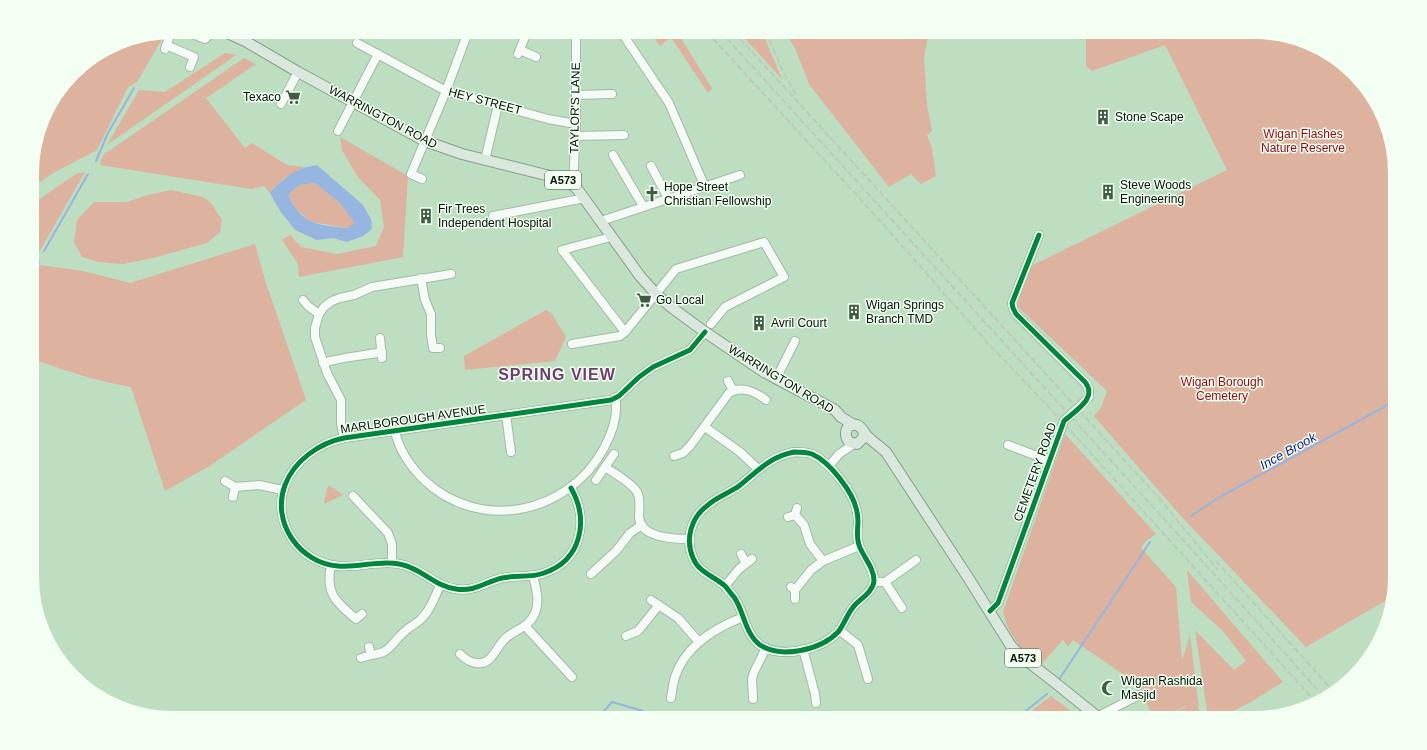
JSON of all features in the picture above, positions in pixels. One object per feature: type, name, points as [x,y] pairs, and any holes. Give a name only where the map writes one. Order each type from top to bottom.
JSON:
[{"type":"main road","name":"WARRINGTON ROAD","points":[[241,39],[425,141],[440,147],[486,160],[558,178],[573,185],[585,198],[640,276],[656,294],[682,316],[776,379],[835,410],[852,436]]},
{"type":"main road","name":"A573","points":[[852,436],[861,428],[874,444],[886,452],[990,611],[1011,646],[1022,657],[1090,711]]},
{"type":"main road","points":[[852,436],[874,444]]},
{"type":"street","points":[[168,39],[165,47],[194,57],[190,67]]},
{"type":"street","points":[[422,179],[411,174],[446,91],[465,39]]},
{"type":"street","points":[[524,39],[519,52],[536,57]]},
{"type":"street","name":"TAYLOR'S LANE","points":[[573,185],[576,136],[576,39]]},
{"type":"street","points":[[626,39],[669,102],[705,187]]},
{"type":"street","name":"HEY STREET","points":[[357,43],[446,91],[548,119],[576,124]]},
{"type":"street","points":[[338,131],[378,54]]},
{"type":"street","points":[[281,104],[298,72]]},
{"type":"street","points":[[576,95],[612,94]]},
{"type":"street","points":[[486,160],[498,105]]},
{"type":"street","points":[[576,136],[624,135]]},
{"type":"street","points":[[613,155],[643,206]]},
{"type":"street","points":[[652,166],[668,198]]},
{"type":"street","points":[[601,221],[740,175]]},
{"type":"street","points":[[493,216],[585,198]]},
{"type":"street","points":[[611,235],[606,238],[562,250],[625,332]]},
{"type":"street","name":"CEMETERY ROAD","points":[[990,611],[998,603],[1064,421],[1089,397],[1089,389],[1086,384],[1016,314],[1013,308],[1012,303],[1039,235]]},
{"type":"street","points":[[572,344],[620,336],[625,332],[676,269],[764,242],[784,277],[725,307],[716,322]]},
{"type":"street","points":[[344,438],[341,424],[341,400],[327,373],[315,337],[315,328],[319,314],[328,304],[366,289],[380,285],[451,274]]},
{"type":"street","points":[[421,278],[425,300],[431,314],[431,335],[434,348]]},
{"type":"street","points":[[303,300],[308,306],[319,314]]},
{"type":"street","name":"MARLBOROUGH AVENUE","points":[[571,488],[581,514],[580,533],[575,546],[567,558],[558,566],[544,574],[496,580],[481,587],[469,590],[456,589],[440,585],[412,567],[392,563],[344,567],[320,562],[300,548],[289,535],[282,513],[281,503],[283,490],[293,471],[314,450],[330,442],[344,438],[607,401],[615,398],[653,367],[690,350],[705,332]]},
{"type":"street","points":[[323,363],[339,358],[382,355],[380,338]]},
{"type":"street","points":[[776,379],[795,341]]},
{"type":"street","points":[[728,381],[732,390]]},
{"type":"street","points":[[674,456],[683,453],[690,446],[732,390],[760,392],[766,400]]},
{"type":"street","points":[[395,431],[399,445],[406,459],[428,484],[451,499],[477,508],[496,511],[530,507],[550,500],[571,488],[590,470],[608,440],[615,418],[615,398]]},
{"type":"street","points":[[506,415],[511,452]]},
{"type":"street","points":[[705,427],[740,452],[758,469]]},
{"type":"street","points":[[829,466],[852,436]]},
{"type":"street","points":[[1008,445],[1050,461]]},
{"type":"street","points":[[794,452],[812,454],[829,466],[847,490],[856,506],[858,519],[858,539],[871,567],[874,582],[868,593],[853,607],[839,630],[826,642],[820,645],[803,650],[784,652],[766,648],[755,640],[735,599],[725,586],[708,575],[698,566],[694,559],[689,538],[694,520],[709,504],[729,493],[758,469],[775,457],[794,452]]},
{"type":"street","points":[[683,453],[687,461]]},
{"type":"street","points":[[596,480],[614,454]]},
{"type":"street","points":[[605,467],[632,486],[637,492],[642,526],[648,531],[671,539],[689,538]]},
{"type":"street","points":[[226,482],[236,487],[259,485],[283,490]]},
{"type":"street","points":[[234,497],[236,487]]},
{"type":"street","points":[[355,501],[388,533],[392,544],[392,563]]},
{"type":"street","points":[[793,514],[804,525],[810,544],[823,561]]},
{"type":"street","points":[[591,574],[616,551],[630,533],[642,526]]},
{"type":"street","points":[[794,599],[793,588],[811,570],[823,561],[860,546]]},
{"type":"street","points":[[725,586],[749,561],[741,554]]},
{"type":"street","points":[[874,582],[885,582],[918,559]]},
{"type":"street","points":[[331,565],[328,583],[332,593],[359,620]]},
{"type":"street","points":[[600,566],[607,572]]},
{"type":"street","points":[[459,653],[465,659],[473,662],[485,662],[492,658],[504,640],[525,626],[532,618],[537,607],[537,595],[533,576]]},
{"type":"street","points":[[885,582],[902,608]]},
{"type":"street","points":[[361,658],[370,651],[379,654],[388,650],[403,632],[420,620],[428,610],[440,585]]},
{"type":"street","points":[[651,600],[678,618],[699,642]]},
{"type":"street","points":[[625,637],[638,630],[658,605]]},
{"type":"street","points":[[671,698],[675,677],[682,660],[688,652],[699,642],[721,627],[743,617]]},
{"type":"street","points":[[525,626],[570,675],[575,667]]},
{"type":"street","points":[[839,630],[858,644],[869,673]]},
{"type":"street","points":[[753,699],[752,679],[766,648]]},
{"type":"street","points":[[803,650],[818,694],[816,703]]},
{"type":"street","points":[[1109,711],[1139,695]]},
{"type":"green space","points":[[655,39],[669,39],[660,46]]},
{"type":"green space","points":[[672,39],[681,39],[712,88],[708,93]]},
{"type":"green space","points":[[745,39],[765,39],[782,79]]},
{"type":"green space","points":[[789,39],[928,39],[924,57],[927,105],[932,131],[927,135],[932,148],[936,176],[921,184],[911,174],[889,187],[809,84],[795,48]]},
{"type":"green space","name":"Wigan Borough Cemetery","points":[[1086,39],[1262,39],[1280,42],[1297,46],[1313,53],[1342,72],[1360,92],[1370,106],[1378,122],[1387,156],[1388,173],[1387,594],[1385,601],[1306,647],[1179,514],[1094,416],[1101,408],[1107,391],[1017,306],[1031,266],[1227,170],[1165,45],[1092,71],[1086,66]]},
{"type":"green space","points":[[162,40],[137,82],[128,87],[97,150],[53,173],[39,182],[39,165],[44,139],[49,122],[57,106],[78,78],[106,57],[122,49]]},
{"type":"green space","points":[[225,53],[236,55],[107,145],[139,90],[165,92]]},
{"type":"green space","points":[[244,58],[256,64],[206,98],[245,148],[252,143],[287,165],[304,167],[283,179],[270,193],[264,186],[251,189],[100,165],[103,155]]},
{"type":"green space","points":[[340,137],[408,176],[403,257],[299,277],[298,264],[282,240],[290,235],[301,247],[337,254],[376,246],[384,227],[380,200],[357,176],[342,150]]},
{"type":"green space","points":[[85,172],[39,252],[39,199],[76,174]]},
{"type":"green space","points":[[315,183],[340,203],[356,223],[348,228],[311,222],[296,209],[288,195],[299,185]]},
{"type":"green space","points":[[171,190],[203,197],[211,203],[222,220],[220,232],[207,243],[153,258],[123,264],[98,262],[82,257],[74,242],[77,220],[94,202],[127,202],[148,195]]},
{"type":"green space","points":[[255,244],[266,283],[306,400],[208,467],[165,491],[131,387],[106,382],[39,361],[39,265],[83,271],[130,283]]},
{"type":"green space","points":[[546,310],[552,314],[566,337],[555,361],[465,370],[464,356]]},
{"type":"green space","points":[[1065,434],[1156,534],[1146,541],[1141,548],[1176,587],[1182,660],[1190,635],[1199,711],[1177,711],[1186,706],[1175,711],[1150,711],[1136,683],[1073,640],[1068,647],[1063,640],[1040,666],[1023,652],[1008,628],[1003,612]]},
{"type":"green space","points":[[328,486],[343,495],[324,504],[324,501]]},
{"type":"green space","points":[[1187,570],[1283,682],[1234,711],[1207,711],[1195,630],[1234,670],[1246,661],[1223,631],[1191,602]]},
{"type":"green space","points":[[1051,696],[1071,711],[1031,711]]},
{"type":"water","points":[[317,165],[363,205],[371,219],[372,229],[363,236],[347,242],[333,238],[317,240],[295,230],[280,211],[270,193],[291,174],[309,166]],"holes":[[[315,183],[340,203],[355,223],[348,228],[328,226],[312,222],[299,212],[293,205],[288,195],[299,185]]]},
{"type":"waterway","points":[[96,161],[108,133],[134,88]]},
{"type":"waterway","points":[[44,251],[88,174]]},
{"type":"waterway","name":"Ince Brook","points":[[1191,516],[1220,497],[1388,405]]},
{"type":"waterway","name":"Ince Brook","points":[[1060,678],[1150,542]]},
{"type":"waterway","name":"Ince Brook","points":[[1026,711],[1047,694]]},
{"type":"waterway","name":"Ince Brook","points":[[604,711],[612,702],[643,711]]},
{"type":"railway","points":[[713,39],[881,222],[987,342],[1059,418],[1312,698]]},
{"type":"railway","points":[[727,39],[1320,693]]},
{"type":"railway","points":[[740,39],[1159,498],[1218,570]]},
{"type":"railway","points":[[769,39],[781,67],[797,97]]},
{"type":"railway","points":[[1216,561],[1329,687]]},
{"type":"cycle path","points":[[990,611],[998,603],[1064,421],[1084,403],[1089,393],[1085,382],[1016,314],[1013,308],[1012,303],[1039,235]]},
{"type":"cycle path","points":[[571,488],[577,500],[580,513],[580,526],[574,549],[567,559],[557,567],[539,575],[502,578],[474,588],[463,590],[448,587],[434,581],[414,569],[399,564],[384,563],[338,566],[324,563],[311,557],[300,549],[285,526],[282,513],[282,499],[285,485],[294,468],[308,454],[335,440],[611,400],[619,396],[639,377],[653,367],[690,350],[705,332]]},
{"type":"cycle path","points":[[794,452],[810,453],[819,458],[833,471],[846,487],[855,504],[857,512],[857,537],[859,545],[872,571],[874,581],[869,592],[849,612],[838,632],[831,638],[822,644],[811,648],[789,652],[769,649],[760,645],[755,640],[748,629],[734,597],[725,586],[703,571],[696,563],[691,551],[690,536],[691,529],[697,516],[708,505],[739,486],[771,461],[785,454],[794,452]]},
{"type":"place","name":"Texaco","points":[[293,97]]},
{"type":"place","name":"Stone Scape","points":[[1103,117]]},
{"type":"place","name":"Steve Woods Engineering","points":[[1108,192]]},
{"type":"place","name":"Hope Street Christian Fellowship","points":[[652,194]]},
{"type":"place","name":"Fir Trees Independent Hospital","points":[[426,216]]},
{"type":"place","name":"Go Local","points":[[644,300]]},
{"type":"place","name":"Wigan Springs Branch TMD","points":[[854,312]]},
{"type":"place","name":"Avril Court","points":[[759,323]]},
{"type":"place","name":"Wigan Rashida Masjid","points":[[1109,688]]},
{"type":"district","name":"SPRING VIEW","points":[[557,374]]},
{"type":"park label","name":"Wigan Flashes Nature Reserve","points":[[1303,141]]}]
